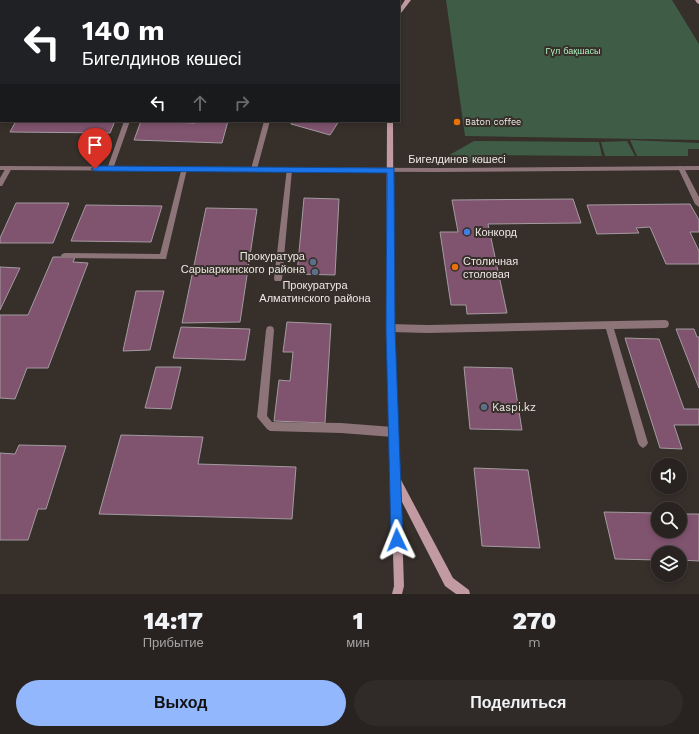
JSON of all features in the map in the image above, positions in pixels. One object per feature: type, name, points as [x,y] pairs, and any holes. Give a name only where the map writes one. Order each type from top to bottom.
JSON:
[{"type":"main road","points":[[400,11],[408,0]]},
{"type":"main road","points":[[390,122],[390,328],[399,586],[397,594]]},
{"type":"main road","points":[[395,478],[450,582],[465,594]]},
{"type":"street","points":[[110,169],[126,122]]},
{"type":"street","points":[[254,170],[267,122]]},
{"type":"street","name":"Бигелдинов көшесі","points":[[0,168],[254,170],[699,168]]},
{"type":"street","points":[[0,184],[8,168]]},
{"type":"street","points":[[681,168],[699,204]]},
{"type":"street","points":[[65,256],[163,257],[184,169]]},
{"type":"street","points":[[278,278],[289,170]]},
{"type":"street","points":[[390,328],[428,329],[665,324]]},
{"type":"street","points":[[609,325],[643,443]]},
{"type":"street","points":[[270,330],[262,417],[270,426],[341,428],[393,432]]},
{"type":"green space","name":"Гүл бақшасы","points":[[446,0],[672,0],[699,44],[699,140],[465,136]]},
{"type":"green space","points":[[630,140],[699,143],[699,149],[688,149],[688,156],[637,156]]},
{"type":"green space","points":[[474,141],[599,142],[602,156],[486,155],[479,162],[437,162]]},
{"type":"green space","points":[[627,141],[635,156],[605,156],[601,142]]},
{"type":"building","points":[[15,122],[115,122],[110,133],[10,132]]},
{"type":"building","points":[[141,122],[228,122],[222,143],[134,140]]},
{"type":"building","points":[[292,122],[338,122],[330,135],[291,124]]},
{"type":"building","points":[[304,198],[339,199],[335,275],[297,274]]},
{"type":"building","points":[[573,199],[581,223],[488,224],[507,313],[467,314],[466,305],[451,305],[440,232],[458,232],[452,200]]},
{"type":"building","points":[[16,203],[69,203],[53,243],[0,243],[0,238]]},
{"type":"building","points":[[690,204],[699,220],[699,232],[690,232],[699,251],[699,264],[666,264],[650,227],[636,228],[639,233],[597,234],[587,205]]},
{"type":"building","points":[[86,205],[162,206],[151,242],[71,241]]},
{"type":"building","points":[[206,208],[257,209],[240,322],[182,323]]},
{"type":"building","points":[[53,257],[75,257],[73,262],[88,263],[48,368],[27,368],[15,399],[0,398],[0,315],[28,315]]},
{"type":"building","points":[[0,267],[20,268],[0,310]]},
{"type":"building","points":[[136,291],[164,291],[150,350],[123,351]]},
{"type":"building","points":[[287,322],[331,324],[325,423],[274,421],[279,380],[290,381],[293,352],[283,352]]},
{"type":"building","points":[[181,327],[250,329],[245,360],[173,358]]},
{"type":"building","points":[[676,329],[694,329],[697,337],[699,337],[699,388]]},
{"type":"building","points":[[625,338],[659,339],[684,409],[699,409],[699,425],[674,425],[682,449],[660,448]]},
{"type":"building","points":[[156,367],[181,367],[171,409],[145,408]]},
{"type":"building","points":[[464,367],[512,368],[522,430],[470,429]]},
{"type":"building","points":[[121,435],[203,437],[198,464],[296,467],[292,519],[99,514]]},
{"type":"building","points":[[19,445],[66,446],[46,509],[38,509],[28,540],[0,540],[0,453],[15,454]]},
{"type":"building","points":[[474,468],[528,470],[540,548],[482,546]]},
{"type":"building","points":[[604,512],[651,513],[651,538],[687,538],[687,514],[699,514],[699,561],[687,560],[687,546],[651,546],[651,560],[615,559]]},
{"type":"place","name":"Baton coffee","points":[[457,122]]},
{"type":"place","name":"Конкорд","points":[[467,232]]},
{"type":"place","name":"Прокуратура Сарыаркинского района","points":[[313,262]]},
{"type":"place","name":"Столичная столовая","points":[[455,267]]},
{"type":"place","name":"Прокуратура Алматинского района","points":[[315,272]]},
{"type":"place","name":"Kaspi.kz","points":[[484,407]]},
{"type":"route","points":[[95,169],[391,170],[390,328],[397,540]]}]
